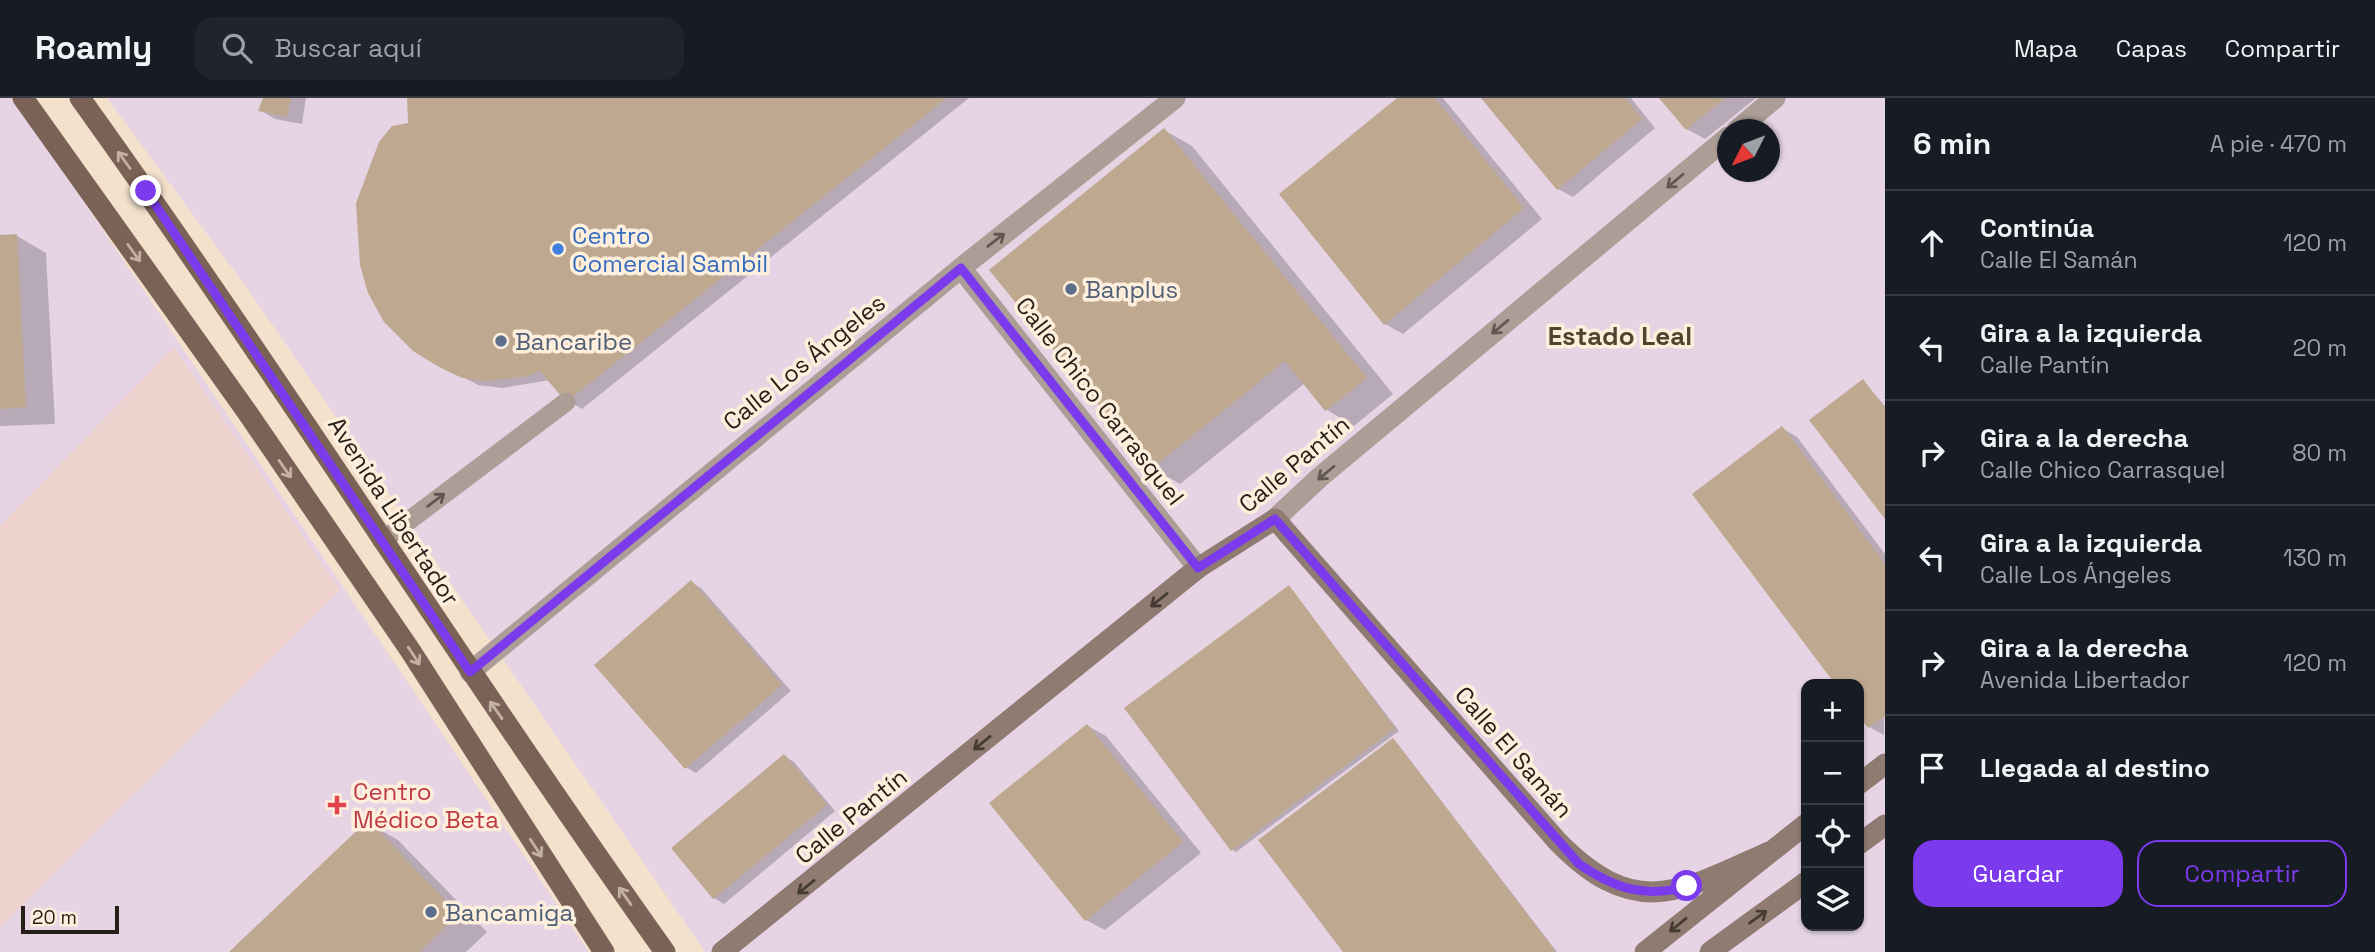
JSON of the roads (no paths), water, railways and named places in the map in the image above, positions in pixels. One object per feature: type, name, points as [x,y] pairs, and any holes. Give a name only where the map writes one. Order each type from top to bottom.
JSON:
[{"type":"main road","points":[[23,98],[247,412],[410,650],[604,952]]},
{"type":"main road","name":"Avenida Libertador","points":[[80,98],[177,235],[470,672],[665,952]]},
{"type":"main road","name":"Calle Pantín","points":[[722,952],[1198,568],[1275,519]]},
{"type":"main road","name":"Calle El Samán","points":[[1275,519],[1558,842],[1579,864],[1605,882],[1635,891],[1671,891],[1704,881],[1769,852]]},
{"type":"main road","points":[[1864,780],[1885,764]]},
{"type":"main road","points":[[1864,840],[1885,825]]},
{"type":"main road","points":[[1645,952],[1801,828]]},
{"type":"main road","points":[[1710,952],[1801,886]]},
{"type":"street","name":"Calle Los Ángeles","points":[[470,672],[961,268],[1175,98]]},
{"type":"street","points":[[1750,119],[1775,98]]},
{"type":"street","name":"Calle Pantín","points":[[1275,519],[1320,477],[1717,146]]},
{"type":"street","name":"Calle Chico Carrasquel","points":[[961,268],[1198,568]]},
{"type":"lane","points":[[382,541],[566,402]]},
{"type":"place","name":"Centro Comercial Sambil","points":[[558,249]]},
{"type":"place","name":"Banplus","points":[[1071,289]]},
{"type":"place","name":"Bancaribe","points":[[501,341]]},
{"type":"place","name":"Centro Médico Beta","points":[[337,805]]},
{"type":"place","name":"Bancamiga","points":[[431,912]]},
{"type":"district","name":"Estado Leal","points":[[1620,336]]}]
